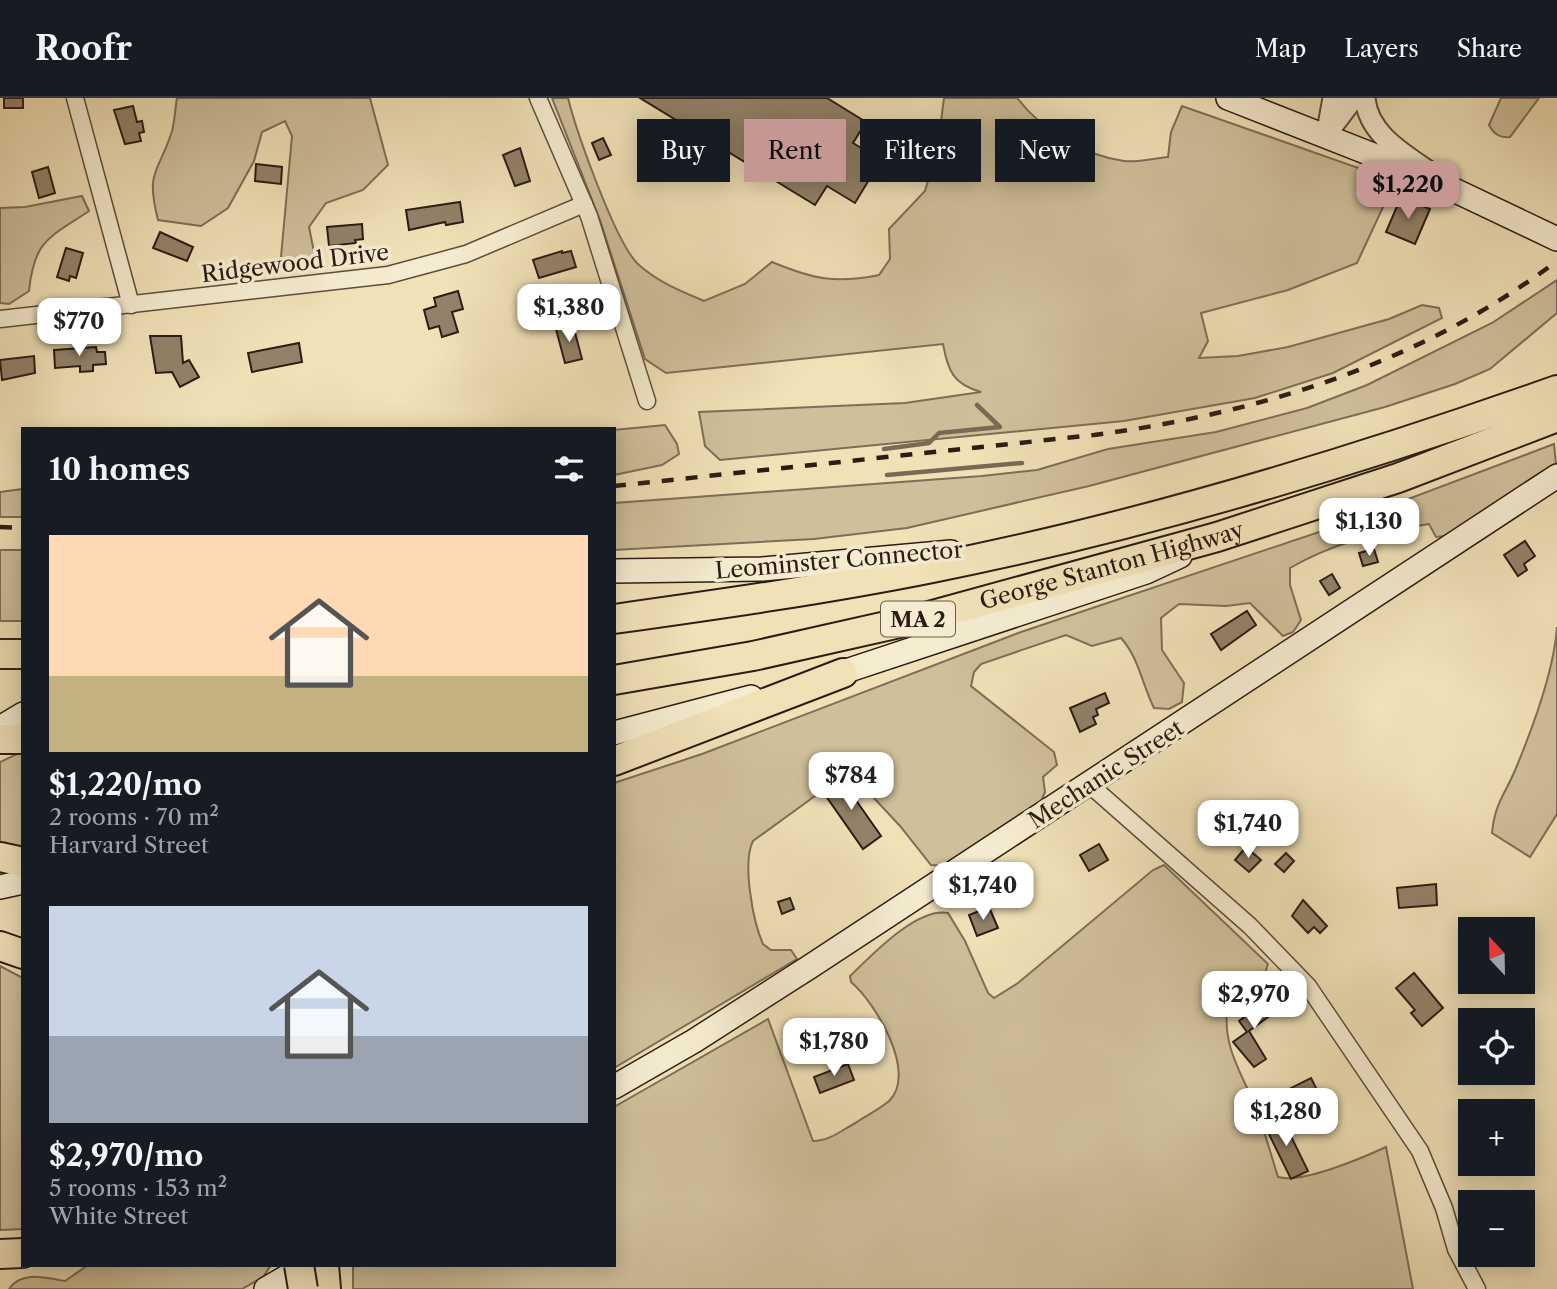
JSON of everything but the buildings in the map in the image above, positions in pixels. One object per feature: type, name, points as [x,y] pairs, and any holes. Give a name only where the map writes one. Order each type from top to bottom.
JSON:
[{"type":"highway","points":[[1494,411],[1557,381]]},
{"type":"highway","name":"George Stanton Highway","points":[[616,619],[826,588],[1062,538],[1233,493],[1433,433],[1557,390]]},
{"type":"highway","name":"George Stanton Highway","points":[[616,680],[740,658],[884,627],[1217,537],[1398,478],[1557,417]]},
{"type":"highway","points":[[0,654],[21,654]]},
{"type":"highway","points":[[616,760],[843,673]]},
{"type":"highway","points":[[0,739],[21,738]]},
{"type":"highway","points":[[0,857],[21,862]]},
{"type":"highway","points":[[0,946],[21,953]]},
{"type":"highway","points":[[0,1254],[21,1253]]},
{"type":"highway","points":[[302,1267],[317,1278]]},
{"type":"main road","points":[[1228,98],[1326,135],[1450,187],[1557,239]]},
{"type":"main road","name":"Mechanic Street","points":[[616,1086],[694,1041],[1090,785],[1557,477]]},
{"type":"main road","points":[[616,732],[843,673],[1146,572],[1217,537]]},
{"type":"main road","name":"Leominster Connector","points":[[616,571],[695,571],[818,565],[911,557],[1062,538]]},
{"type":"main road","points":[[0,728],[21,715]]},
{"type":"main road","points":[[0,887],[21,882]]},
{"type":"main road","points":[[266,1289],[317,1278]]},
{"type":"street","points":[[75,98],[131,304]]},
{"type":"street","points":[[538,98],[584,204],[647,401]]},
{"type":"street","points":[[1326,135],[1334,98]]},
{"type":"street","points":[[1326,135],[1354,98]]},
{"type":"street","points":[[1365,98],[1369,116],[1384,137],[1450,187]]},
{"type":"street","name":"Ridgewood Drive","points":[[0,319],[366,279],[416,270],[466,254],[584,204]]},
{"type":"street","points":[[1090,785],[1279,953],[1334,1021],[1420,1151],[1444,1208],[1457,1250],[1477,1289]]},
{"type":"shaded area","points":[[177,98],[370,98],[388,165],[363,190],[326,203],[309,227],[315,257],[293,273],[281,257],[292,136],[285,121],[262,132],[254,161],[228,208],[201,226],[158,220],[153,181],[172,131]]},
{"type":"shaded area","points":[[552,98],[568,98],[598,186],[619,235],[630,253],[639,265],[654,276],[704,301],[745,284],[772,262],[824,278],[849,279],[879,275],[890,259],[889,229],[925,191],[928,182],[981,182],[981,119],[941,119],[944,98],[1017,98],[1037,119],[995,119],[995,182],[1095,182],[1095,154],[1124,161],[1168,157],[1171,132],[1182,106],[1367,171],[1376,183],[1384,205],[1357,263],[1288,290],[1201,313],[1208,341],[1199,358],[1238,356],[1288,347],[1389,319],[1422,305],[1439,308],[1442,318],[1333,373],[1255,398],[1124,421],[720,460],[705,446],[699,412],[905,403],[981,392],[964,385],[953,375],[943,344],[666,373],[645,359],[600,220]]},
{"type":"shaded area","points":[[1501,98],[1539,98],[1510,137],[1497,135],[1489,125]]},
{"type":"shaded area","points":[[82,196],[89,211],[54,235],[40,250],[31,274],[29,291],[9,304],[0,303],[0,208],[25,207]]},
{"type":"shaded area","points":[[1557,280],[1557,313],[1490,369],[1455,384],[1385,407],[1089,486],[907,528],[814,539],[616,550],[616,503],[1037,470],[1108,449],[1216,432],[1307,408],[1367,385],[1492,323]]},
{"type":"shaded area","points":[[665,425],[677,444],[679,454],[662,465],[616,475],[616,430]]},
{"type":"shaded area","points":[[1554,444],[1556,464],[1452,535],[1436,537],[1429,524],[1393,530],[1340,545],[1290,568],[1290,585],[1301,620],[1293,632],[1283,636],[1250,603],[1226,606],[1179,604],[1161,618],[1162,650],[1184,683],[1182,702],[1169,709],[1154,708],[1136,663],[1121,638],[1092,646],[1066,635],[981,664],[974,672],[971,686],[1054,752],[1057,765],[1043,777],[1045,792],[1041,801],[943,866],[931,865],[900,826],[847,769],[836,766],[826,770],[817,777],[811,787],[815,796],[753,841],[750,851],[750,892],[763,944],[771,950],[791,950],[797,959],[616,1067],[616,782],[702,754],[1021,632],[1334,527]]},
{"type":"shaded area","points":[[21,489],[21,517],[0,517],[0,492]]},
{"type":"shaded area","points":[[0,550],[21,550],[21,621],[0,621]]},
{"type":"shaded area","points":[[1557,627],[1557,814],[1530,857],[1492,833],[1493,822],[1542,699],[1552,662]]},
{"type":"shaded area","points":[[21,754],[21,851],[0,847],[0,762]]},
{"type":"shaded area","points":[[1164,865],[1268,964],[1260,988],[1227,1012],[1227,1024],[1230,1047],[1260,1118],[1278,1177],[1302,1177],[1348,1163],[1386,1147],[1413,1289],[353,1289],[353,1267],[616,1267],[616,1106],[768,1019],[813,1141],[830,1137],[885,1104],[897,1089],[899,1073],[890,1038],[871,1005],[851,982],[850,976],[896,934],[923,917],[948,913],[965,941],[988,993],[994,998],[1018,983],[1153,870]]},
{"type":"shaded area","points":[[0,966],[21,977],[21,1229],[0,1230]]},
{"type":"shaded area","points":[[85,1267],[270,1267],[263,1277],[242,1289],[9,1289],[14,1283],[27,1277],[65,1281]]},
{"type":"waterway","points":[[884,449],[929,443],[939,433],[1000,427],[977,405]]},
{"type":"waterway","points":[[887,475],[1022,463]]},
{"type":"railway","points":[[616,486],[1094,435],[1218,413],[1337,378],[1395,355],[1451,328],[1505,297],[1557,261]]},
{"type":"railway","points":[[0,527],[21,528]]}]
